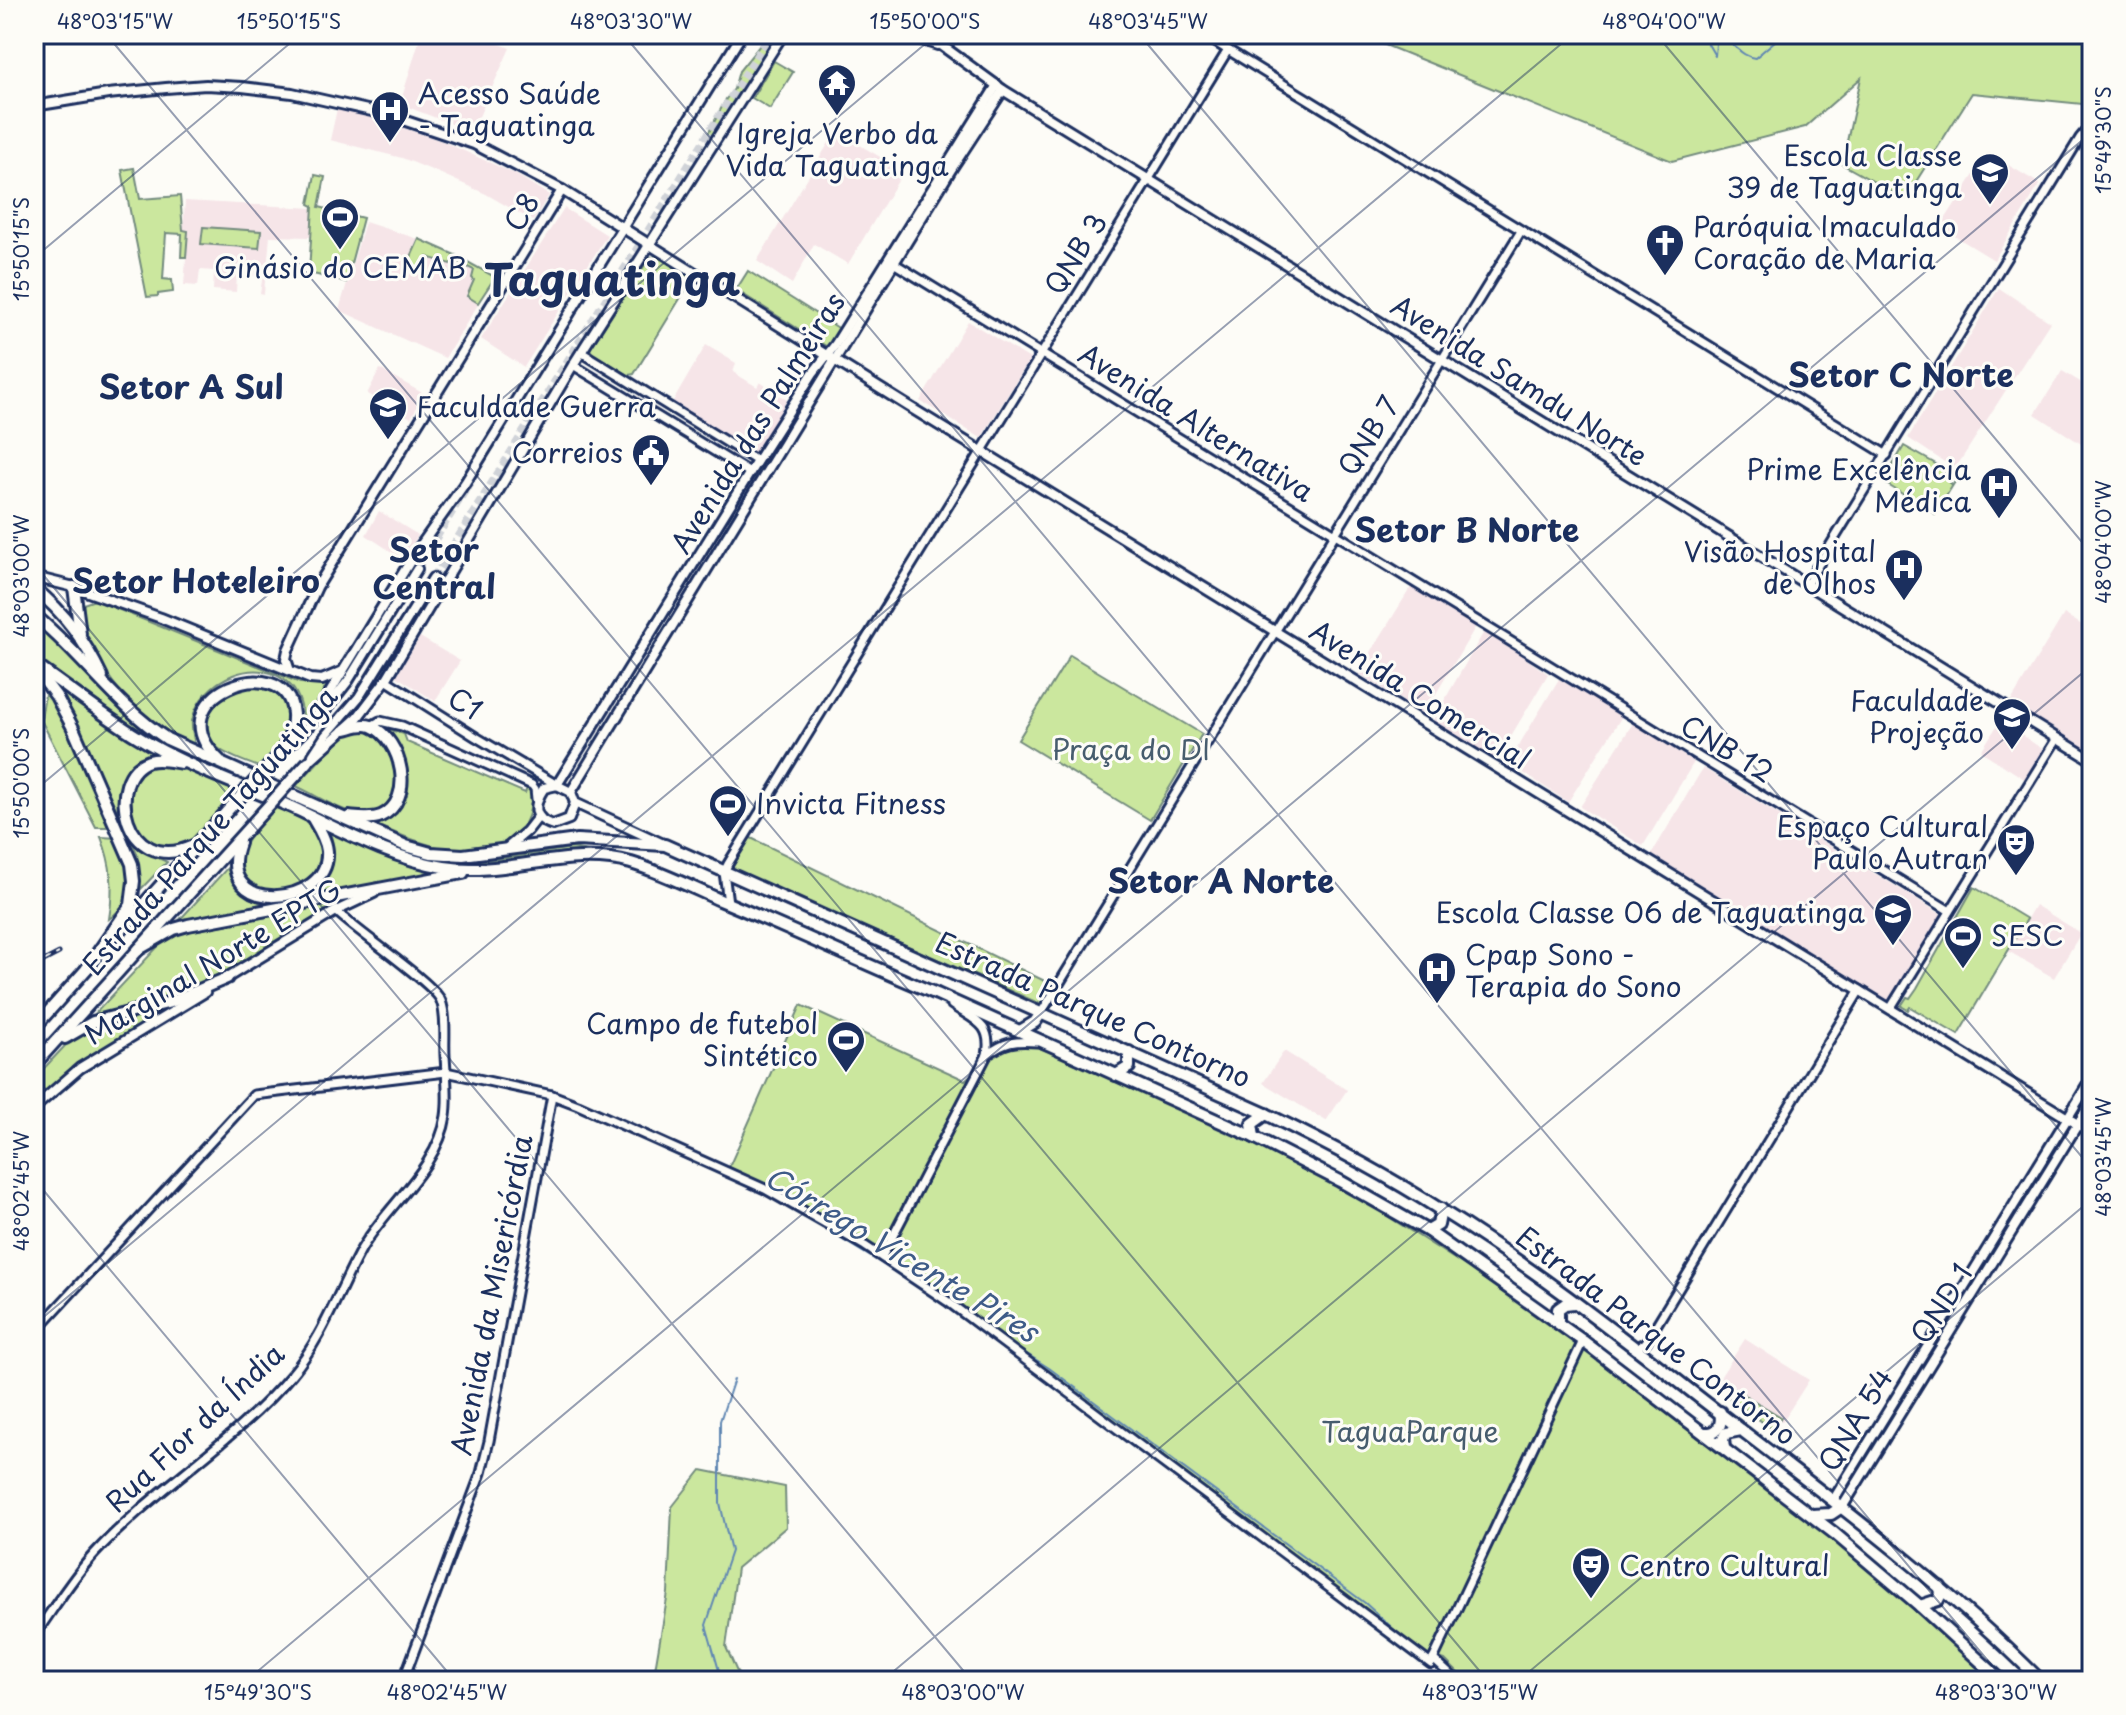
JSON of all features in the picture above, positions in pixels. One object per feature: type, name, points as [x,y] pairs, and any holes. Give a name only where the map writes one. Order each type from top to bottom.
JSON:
[{"type":"highway","points":[[74,587],[80,636]]},
{"type":"highway","points":[[34,588],[64,615],[80,636],[105,684]]},
{"type":"highway","name":"Estrada Parque Contorno","points":[[34,615],[146,726],[186,749],[406,846],[431,853],[463,855],[577,840],[665,845],[1266,1114],[1355,1158],[1441,1209],[1720,1412],[1838,1502],[1940,1587],[2041,1681]]},
{"type":"highway","name":"Estrada Parque Contorno","points":[[34,665],[138,737],[191,765],[396,854],[457,869],[501,867],[570,857],[604,858],[649,870],[1020,1031],[1254,1137],[1340,1181],[1428,1231],[1583,1341],[1810,1515],[1920,1606],[2002,1681]]},
{"type":"highway","points":[[34,665],[73,728],[132,864],[134,881],[131,905],[87,968]]},
{"type":"highway","points":[[224,765],[207,748],[201,722],[211,700],[222,691],[246,682],[271,683],[288,698],[293,717],[284,751]]},
{"type":"highway","points":[[343,817],[376,818],[384,815],[397,801],[400,791],[399,766],[389,741],[371,726],[346,729]]},
{"type":"highway","name":"Estrada Parque Taguatinga","points":[[34,1028],[284,751]]},
{"type":"highway","points":[[191,765],[157,760],[138,768],[126,788],[126,813],[138,839],[151,850],[174,854],[199,843]]},
{"type":"highway","name":"Estrada Parque Taguatinga","points":[[34,1065],[308,762]]},
{"type":"highway","points":[[245,833],[235,856],[238,876],[252,892],[276,897],[301,890],[323,869],[325,842],[312,817]]},
{"type":"highway","points":[[139,949],[174,929],[188,925],[501,867]]},
{"type":"highway","points":[[811,939],[814,926],[824,917]]},
{"type":"highway","points":[[50,1048],[93,1022],[171,1002],[227,978]]},
{"type":"highway","points":[[1020,1031],[1035,1022],[1041,1013]]},
{"type":"highway","points":[[1116,1075],[1129,1067],[1129,1052]]},
{"type":"highway","points":[[1254,1137],[1252,1124],[1266,1114]]},
{"type":"highway","points":[[1428,1231],[1438,1225],[1441,1209]]},
{"type":"highway","points":[[1558,1323],[1558,1309],[1574,1303]]},
{"type":"highway","points":[[1704,1433],[1713,1433],[1718,1428],[1722,1420],[1720,1412]]},
{"type":"highway","points":[[1724,1448],[1723,1439],[1727,1431],[1741,1430]]},
{"type":"highway","points":[[1810,1515],[1831,1514],[1838,1502]]},
{"type":"highway","points":[[1920,1606],[1933,1604],[1939,1599],[1940,1587]]},
{"type":"main road","points":[[310,725],[414,555],[465,483],[742,34]]},
{"type":"main road","points":[[308,762],[346,729],[386,680],[573,365],[783,34]]},
{"type":"main road","points":[[905,34],[947,48]]},
{"type":"main road","name":"Avenida Samdu Norte","points":[[926,34],[1000,88],[2092,760]]},
{"type":"main road","points":[[34,106],[108,94],[206,85],[292,93],[407,119],[474,144],[562,190],[649,243]]},
{"type":"main road","name":"Avenida das Palmeiras","points":[[571,792],[805,409],[831,357],[1000,88]]},
{"type":"main road","name":"C8","points":[[288,650],[323,579],[562,190]]},
{"type":"main road","name":"Avenida Comercial","points":[[649,243],[2092,1133]]},
{"type":"main road","name":"Avenida das Palmeiras","points":[[557,785],[794,402],[831,357]]},
{"type":"main road","points":[[794,402],[802,403],[805,409]]},
{"type":"main road","points":[[724,516],[726,522],[736,522]]},
{"type":"main road","name":"Estrada Parque Taguatinga","points":[[284,751],[326,709],[348,681],[417,569]]},
{"type":"main road","points":[[690,572],[699,571],[701,579]]},
{"type":"main road","points":[[34,577],[74,587],[161,618],[290,671],[322,680],[345,669]]},
{"type":"main road","name":"Estrada Parque Taguatinga","points":[[308,762],[326,735],[359,697],[433,578]]},
{"type":"main road","points":[[662,616],[664,625],[672,624]]},
{"type":"main road","points":[[288,650],[286,659],[290,671]]},
{"type":"main road","points":[[261,660],[282,656],[288,650]]},
{"type":"main road","points":[[631,668],[637,668],[633,689]]},
{"type":"main road","points":[[579,751],[580,760],[589,760]]},
{"type":"main road","points":[[557,785],[571,792],[574,812],[562,824],[545,823],[538,817],[536,799],[544,788],[557,785]]},
{"type":"main road","points":[[575,803],[665,845]]},
{"type":"main road","points":[[505,849],[538,817]]},
{"type":"main road","name":"Marginal Norte EPTG","points":[[34,1108],[80,1068],[336,911],[382,889]]},
{"type":"main road","name":"QNA 54","points":[[1838,1502],[1851,1472],[2092,1078]]},
{"type":"main road","name":"QND 1","points":[[1838,1502],[1860,1478],[2092,1101]]},
{"type":"main road","points":[[2042,1158],[2048,1158],[2053,1165]]},
{"type":"main road","points":[[1968,1281],[1977,1288]]},
{"type":"main road","points":[[1960,1293],[1970,1299]]},
{"type":"main road","points":[[1851,1472],[1856,1479],[1860,1478]]},
{"type":"street","points":[[1202,34],[1887,455]]},
{"type":"street","name":"QNB 3","points":[[724,872],[1228,50]]},
{"type":"street","points":[[1806,585],[2080,138],[2092,130]]},
{"type":"street","name":"QNB 7","points":[[1041,1013],[1273,630],[1521,231]]},
{"type":"street","name":"Avenida Alternativa","points":[[891,261],[1481,624]]},
{"type":"street","points":[[581,352],[757,461]]},
{"type":"street","points":[[573,365],[750,473]]},
{"type":"street","points":[[623,395],[631,383]]},
{"type":"street","points":[[676,427],[682,426],[684,416]]},
{"type":"street","points":[[689,435],[697,424]]},
{"type":"street","name":"CNB 12","points":[[1481,624],[1950,911]]},
{"type":"street","name":"C1","points":[[386,680],[557,785]]},
{"type":"street","points":[[371,726],[380,721],[402,726],[532,785],[536,799]]},
{"type":"street","points":[[1890,1009],[2057,738]]},
{"type":"street","points":[[515,777],[522,764]]},
{"type":"street","points":[[724,872],[728,903]]},
{"type":"street","name":"Rua Flor da Índia","points":[[34,1636],[95,1553],[201,1460],[294,1372],[312,1346],[364,1245],[432,1152],[441,1133],[446,1113],[446,1072],[439,997],[336,911]]},
{"type":"street","points":[[1635,1348],[1646,1342],[1860,990]]},
{"type":"street","points":[[882,1257],[987,1055],[989,1042],[986,1029],[937,994]]},
{"type":"street","points":[[987,1055],[1014,1040],[1045,1043]]},
{"type":"street","points":[[34,1333],[254,1095],[446,1072],[540,1093],[610,1118],[765,1189],[882,1257],[1070,1392],[1457,1681]]},
{"type":"street","name":"Avenida da Misericórdia","points":[[403,1681],[481,1473],[551,1099]]},
{"type":"street","points":[[1432,1661],[1583,1341]]},
{"type":"street","points":[[1646,1342],[1646,1356]]},
{"type":"shaded area","points":[[421,34],[475,34],[510,48],[472,132],[400,104]]},
{"type":"shaded area","points":[[337,109],[442,141],[515,174],[549,195],[533,221],[486,194],[402,158],[330,140]]},
{"type":"shaded area","points":[[836,131],[904,171],[848,264],[814,244],[792,284],[757,261]]},
{"type":"shaded area","name":"Escola Classe 39 de Taguatinga","points":[[1988,153],[2040,184],[1994,260],[1940,227]]},
{"type":"shaded area","points":[[185,201],[313,208],[311,237],[270,236],[267,269],[272,270],[271,280],[265,280],[264,295],[260,294],[262,280],[259,276],[237,275],[236,292],[213,290],[214,271],[200,270],[198,286],[184,285],[188,232],[183,231]]},
{"type":"shaded area","points":[[564,208],[607,235],[524,367],[481,339]]},
{"type":"shaded area","points":[[365,222],[431,243],[495,277],[445,358],[339,310]]},
{"type":"shaded area","points":[[1999,288],[2050,322],[1955,469],[1908,438]]},
{"type":"shaded area","points":[[968,321],[1030,359],[981,438],[920,401]]},
{"type":"shaded area","points":[[706,345],[736,363],[733,372],[757,387],[760,382],[787,400],[755,454],[672,403]]},
{"type":"shaded area","points":[[380,369],[424,394],[411,418],[367,394]]},
{"type":"shaded area","points":[[2062,371],[2092,389],[2092,444],[2089,449],[2035,414]]},
{"type":"shaded area","points":[[379,511],[418,535],[404,560],[366,535]]},
{"type":"shaded area","points":[[1411,587],[1476,626],[1424,714],[1358,673]]},
{"type":"shaded area","points":[[2064,614],[2092,631],[2092,753],[2010,703]]},
{"type":"shaded area","points":[[1485,630],[1548,674],[1496,761],[1433,720]]},
{"type":"shaded area","points":[[420,637],[460,661],[435,701],[396,676]]},
{"type":"shaded area","points":[[1559,679],[1622,716],[1568,802],[1508,763]]},
{"type":"shaded area","name":"Faculdade Projeção","points":[[2000,721],[2044,750],[2026,780],[1981,751]]},
{"type":"shaded area","points":[[1633,723],[1694,762],[1643,846],[1580,807]]},
{"type":"shaded area","points":[[1703,768],[1944,916],[1891,1004],[1651,855]]},
{"type":"shaded area","points":[[2035,905],[2081,933],[2054,978],[2008,951]]},
{"type":"shaded area","points":[[1284,1051],[1347,1090],[1326,1121],[1263,1083]]},
{"type":"shaded area","points":[[1745,1339],[1809,1380],[1782,1422],[1717,1382]]},
{"type":"green space","points":[[1358,34],[2092,34],[2092,105],[1972,93],[1905,199],[1842,164],[1861,78],[1805,127],[1672,161]]},
{"type":"green space","points":[[764,40],[771,44],[690,173],[710,138],[707,136],[726,99],[734,89],[739,71]]},
{"type":"green space","points":[[774,61],[793,72],[770,109],[752,98]]},
{"type":"green space","points":[[134,168],[140,199],[180,196],[183,230],[188,231],[186,257],[181,257],[182,234],[166,233],[163,279],[172,280],[173,292],[158,296],[147,297],[122,170]]},
{"type":"green space","points":[[315,175],[325,177],[319,207],[363,218],[346,282],[309,273],[313,206],[309,204]]},
{"type":"green space","points":[[203,227],[261,231],[259,248],[201,244]]},
{"type":"green space","points":[[419,239],[495,277],[478,303],[467,296],[474,280],[474,270],[453,260],[451,264],[427,257],[421,272],[407,266]]},
{"type":"green space","points":[[650,257],[658,257],[692,279],[634,374],[629,375],[590,349]]},
{"type":"green space","points":[[748,271],[840,329],[829,348],[736,290]]},
{"type":"green space","points":[[1904,446],[1941,467],[1952,486],[1958,477],[1935,514],[1883,482]]},
{"type":"green space","points":[[95,600],[300,683],[332,684],[304,722],[297,694],[278,676],[264,671],[233,675],[206,693],[197,706],[192,721],[195,746],[147,719],[125,697],[102,666],[85,632],[82,617],[83,604]]},
{"type":"green space","points":[[34,618],[148,731],[430,857],[474,862],[572,848],[588,851],[476,866],[430,861],[382,843],[287,797],[145,736],[34,656]]},
{"type":"green space","name":"Praça do DI","points":[[1070,655],[1202,734],[1150,820],[1018,740]]},
{"type":"green space","points":[[256,684],[278,691],[291,714],[286,737],[259,767],[218,748],[208,732],[207,724],[212,707],[223,694],[234,688]]},
{"type":"green space","points":[[58,685],[162,752],[143,760],[122,795],[134,836],[146,850],[167,862],[141,889],[137,853]]},
{"type":"green space","points":[[46,688],[57,704],[115,827],[96,827],[41,720]]},
{"type":"green space","points":[[384,728],[404,734],[407,742],[525,793],[527,788],[531,791],[529,813],[520,832],[507,844],[490,851],[471,852],[428,845],[374,824],[399,807],[408,780],[402,752]]},
{"type":"green space","points":[[362,729],[377,736],[395,762],[398,778],[396,793],[389,806],[377,813],[360,814],[296,786],[344,734]]},
{"type":"green space","points":[[151,764],[175,764],[238,790],[186,845],[161,848],[149,843],[140,834],[132,809],[135,782],[141,771]]},
{"type":"green space","points":[[277,807],[312,824],[319,833],[325,854],[315,876],[294,889],[269,894],[249,885],[241,862],[246,842]]},
{"type":"green space","points":[[326,825],[383,852],[476,869],[174,926],[229,866],[241,891],[259,902],[277,904],[294,900],[310,891],[323,879],[331,863],[333,845]]},
{"type":"green space","points":[[101,837],[118,838],[128,871],[129,891],[119,910],[109,919],[111,877]]},
{"type":"green space","points":[[749,837],[1053,985],[1043,1005],[729,868]]},
{"type":"green space","name":"SESC","points":[[1974,887],[2027,919],[1958,1035],[1910,1007],[1908,1010],[1901,1006],[1917,988]]},
{"type":"green space","points":[[363,895],[101,1050],[34,1103],[34,1079],[164,940],[176,934],[309,909]]},
{"type":"green space","name":"TaguaParque","points":[[801,1005],[965,1080],[998,1050],[1018,1043],[1031,1045],[1221,1127],[1367,1203],[1506,1292],[1803,1516],[1888,1584],[1992,1681],[1466,1681],[1445,1660],[1423,1654],[1211,1493],[895,1261],[891,1251],[884,1246],[877,1247],[729,1167]]},
{"type":"green space","points":[[1733,1388],[1781,1417],[1772,1429],[1727,1396]]},
{"type":"green space","points":[[701,1470],[785,1487],[786,1527],[737,1568],[726,1647],[741,1681],[653,1681],[668,1593],[672,1507]]},
{"type":"waterway","points":[[1687,34],[1690,39],[1704,37],[1715,56],[1716,43],[1722,39],[1755,58],[1783,34]]},
{"type":"waterway","points":[[1886,34],[1895,38],[1920,38],[1924,34]]},
{"type":"waterway","points":[[2052,34],[2059,40],[2072,34]]},
{"type":"waterway","name":"Córrego Vicente Pires","points":[[404,970],[435,998]]},
{"type":"waterway","name":"Córrego Vicente Pires","points":[[34,1117],[46,1103]]},
{"type":"waterway","name":"Córrego Vicente Pires","points":[[782,1203],[917,1285]]},
{"type":"waterway","name":"Córrego Vicente Pires","points":[[1000,1337],[1049,1368],[1365,1603],[1411,1645]]},
{"type":"waterway","points":[[722,1681],[706,1625],[731,1551],[720,1503],[720,1421],[734,1379]]},
{"type":"waterway","name":"Córrego Vicente Pires","points":[[1433,1665],[1450,1681]]},
{"type":"tunnel","points":[[433,578],[770,34]]},
{"type":"tunnel","points":[[417,569],[471,481]]},
{"type":"railway","points":[[34,966],[59,953]]},
{"type":"place","name":"Igreja Verbo da Vida Taguatinga","points":[[837,117]]},
{"type":"place","name":"Acesso Saúde - Taguatinga","points":[[390,144]]},
{"type":"place","name":"Escola Classe 39 de Taguatinga","points":[[1990,206]]},
{"type":"place","name":"Ginásio do CEMAB","points":[[340,251]]},
{"type":"place","name":"Paróquia Imaculado Coração de Maria","points":[[1665,277]]},
{"type":"place","name":"Faculdade Guerra","points":[[388,441]]},
{"type":"place","name":"Correios","points":[[651,487]]},
{"type":"place","name":"Prime Excelência Médica","points":[[1999,520]]},
{"type":"place","name":"Visão Hospital de Olhos","points":[[1904,602]]},
{"type":"place","name":"Faculdade Projeção","points":[[2012,751]]},
{"type":"place","name":"Invicta Fitness","points":[[728,838]]},
{"type":"place","name":"Espaço Cultural Paulo Autran","points":[[2016,877]]},
{"type":"place","name":"Escola Classe 06 de Taguatinga","points":[[1893,947]]},
{"type":"place","name":"SESC","points":[[1963,970]]},
{"type":"place","name":"Cpap Sono - Terapia do Sono","points":[[1437,1005]]},
{"type":"place","name":"Campo de futebol Sintético","points":[[846,1074]]},
{"type":"place","name":"Centro Cultural","points":[[1591,1600]]},
{"type":"district","name":"Taguatinga","points":[[612,281]]},
{"type":"district","name":"Setor C Norte","points":[[1901,376]]},
{"type":"district","name":"Setor A Sul","points":[[191,388]]},
{"type":"district","name":"Setor B Norte","points":[[1467,531]]},
{"type":"district","name":"Setor Central","points":[[434,570]]},
{"type":"district","name":"Setor Hoteleiro","points":[[196,582]]},
{"type":"district","name":"Setor A Norte","points":[[1221,882]]}]
